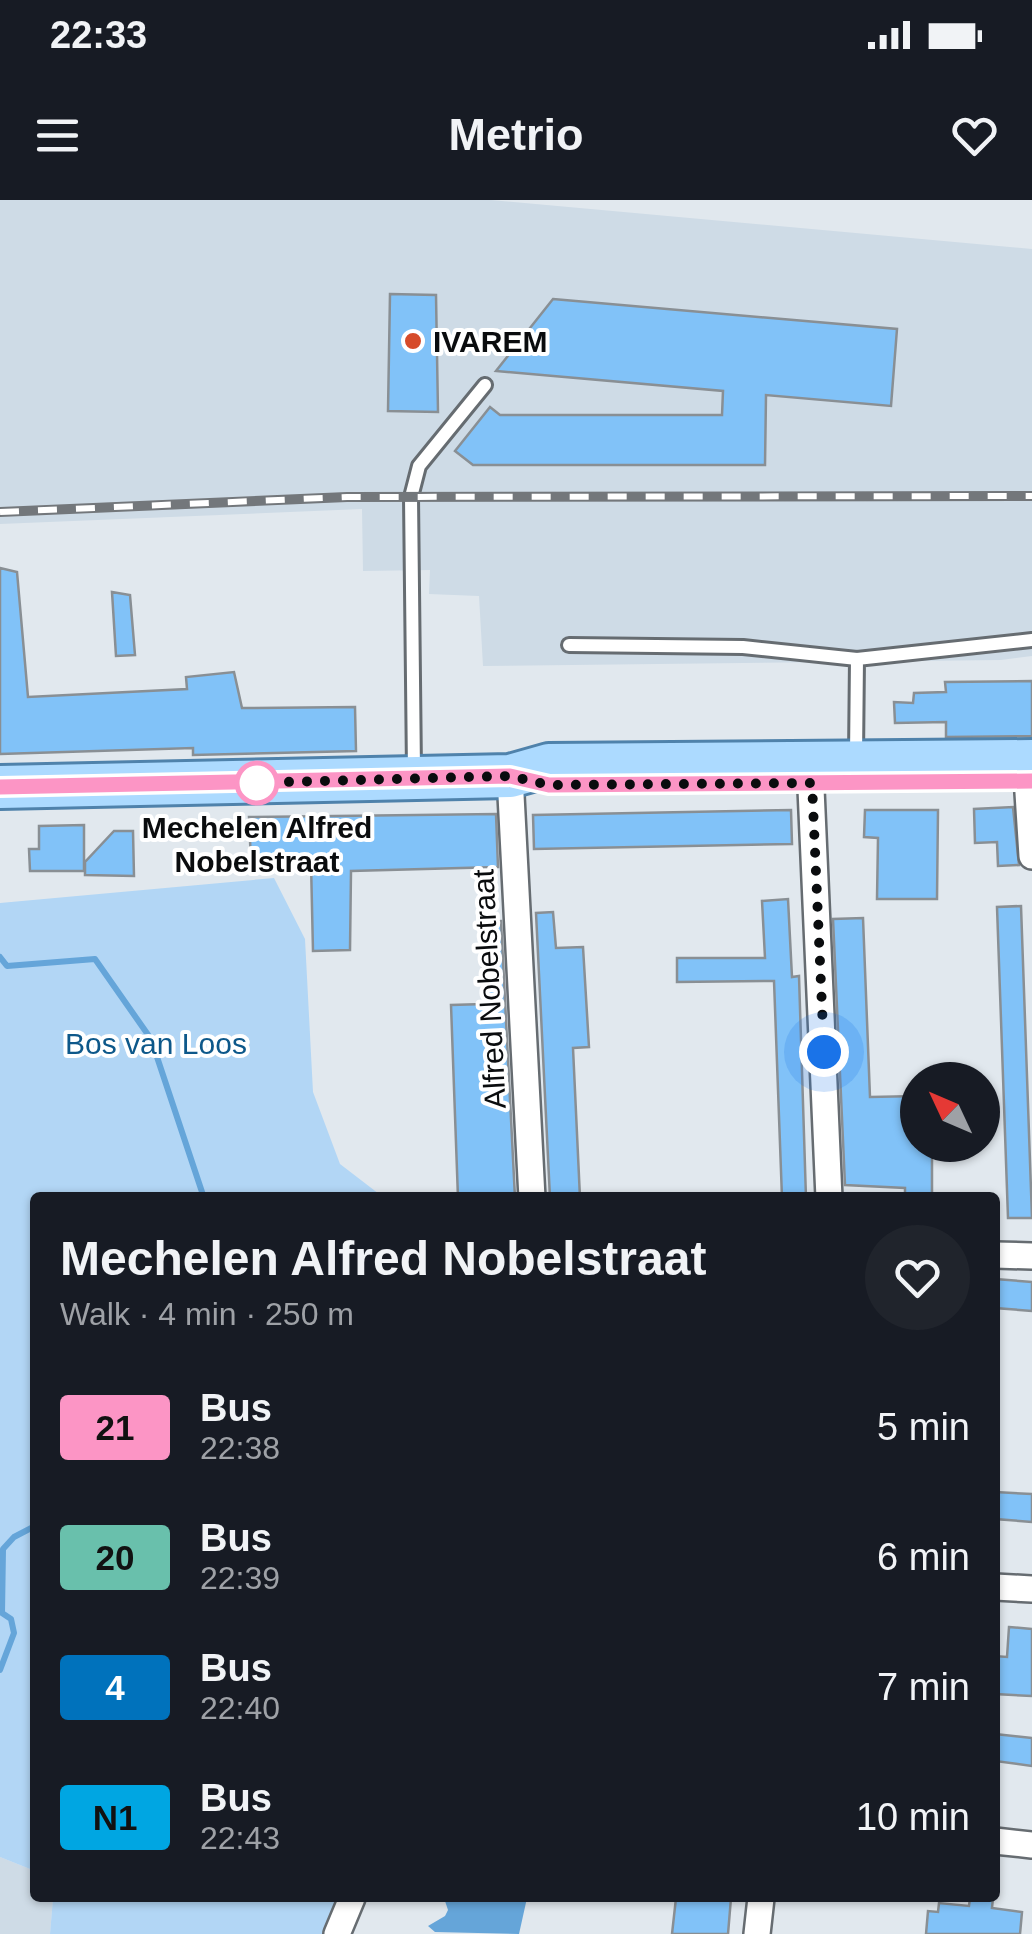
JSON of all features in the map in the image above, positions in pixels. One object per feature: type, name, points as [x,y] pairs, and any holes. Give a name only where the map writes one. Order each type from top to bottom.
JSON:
[{"type":"main road","points":[[0,787],[510,776],[549,785],[811,774],[1030,772]]},
{"type":"street","points":[[1030,772],[1032,856]]},
{"type":"street","points":[[811,774],[829,1192]]},
{"type":"street","name":"Alfred Nobelstraat","points":[[510,776],[532,1192]]},
{"type":"street","points":[[1000,1255],[1032,1256]]},
{"type":"street","points":[[1000,1587],[1032,1589]]},
{"type":"street","points":[[1000,1841],[1032,1844]]},
{"type":"street","points":[[337,1934],[350,1902]]},
{"type":"street","points":[[757,1934],[761,1902]]},
{"type":"lane","points":[[414,778],[411,497],[418,466],[485,385]]},
{"type":"lane","points":[[568,645],[743,647],[857,659],[1032,640]]},
{"type":"lane","points":[[855,774],[857,659]]},
{"type":"shaded area","points":[[0,200],[491,200],[1032,249],[1032,656],[1001,660],[483,666],[479,596],[429,594],[430,570],[363,571],[362,509],[0,524]]},
{"type":"shaded area","points":[[0,1857],[30,1869],[30,1902],[53,1902],[50,1934],[0,1934]]},
{"type":"green space","name":"Bos van Loos","points":[[274,878],[305,939],[313,1092],[340,1164],[376,1192],[30,1192],[30,1869],[0,1857],[0,903]]},
{"type":"green space","points":[[53,1902],[335,1902],[324,1934],[50,1934]]},
{"type":"water","points":[[445,1902],[526,1902],[519,1934],[435,1932],[428,1926],[448,1910]]},
{"type":"building","name":"IVAREM","points":[[390,294],[436,295],[438,412],[388,411]]},
{"type":"building","points":[[553,299],[897,329],[891,406],[766,395],[765,465],[473,465],[455,451],[490,407],[500,415],[722,415],[723,391],[496,371]]},
{"type":"building","points":[[0,568],[17,572],[28,697],[187,689],[186,677],[234,672],[242,708],[355,707],[356,751],[193,755],[193,748],[0,754]]},
{"type":"building","points":[[112,592],[130,595],[135,655],[116,656]]},
{"type":"building","points":[[1032,681],[1032,736],[946,737],[946,722],[895,723],[894,702],[913,703],[914,693],[946,692],[945,682]]},
{"type":"building","points":[[1013,807],[1019,865],[998,866],[997,842],[975,843],[974,809]]},
{"type":"building","points":[[791,810],[792,844],[534,849],[533,815]]},
{"type":"building","points":[[865,810],[938,810],[937,899],[877,899],[878,838],[864,837]]},
{"type":"building","points":[[496,814],[498,867],[351,871],[350,950],[313,951],[311,863],[251,863],[249,817]]},
{"type":"building","points":[[84,825],[84,871],[30,871],[29,849],[39,849],[39,826]]},
{"type":"building","points":[[114,831],[133,831],[134,876],[85,875],[85,862]]},
{"type":"building","points":[[788,899],[792,977],[799,976],[806,1192],[782,1192],[774,981],[677,982],[677,958],[765,958],[762,901]]},
{"type":"building","points":[[1021,906],[1032,1218],[1008,1218],[997,907]]},
{"type":"building","points":[[553,912],[556,948],[583,947],[589,1047],[573,1048],[580,1192],[550,1192],[536,913]]},
{"type":"building","points":[[863,918],[870,1097],[900,1096],[900,1162],[932,1162],[932,1192],[845,1185],[833,919]]},
{"type":"building","points":[[501,921],[515,1192],[458,1192],[451,1005],[484,1004],[480,922]]},
{"type":"building","points":[[1000,1279],[1032,1282],[1032,1311],[1000,1308]]},
{"type":"building","points":[[1000,1492],[1032,1494],[1032,1522],[1000,1519]]},
{"type":"building","points":[[1009,1627],[1032,1629],[1032,1696],[1000,1694],[1000,1656],[1007,1657]]},
{"type":"building","points":[[1000,1735],[1032,1738],[1032,1766],[1000,1762]]},
{"type":"building","points":[[676,1902],[731,1902],[728,1934],[672,1934]]},
{"type":"building","points":[[970,1902],[993,1902],[992,1908],[1022,1912],[1020,1934],[926,1934],[928,1911],[938,1912],[939,1903],[969,1906]]},
{"type":"waterway","points":[[0,957],[7,966],[95,959],[151,1039],[202,1192]]},
{"type":"waterway","points":[[0,1670],[14,1633],[11,1619],[2,1613],[3,1549],[30,1529]]},
{"type":"railway","points":[[0,512],[347,497],[1032,496]]},
{"type":"bus line","name":"21","points":[[0,787],[510,776],[549,785],[1032,781]]},
{"type":"place","name":"IVAREM","points":[[413,341]]},
{"type":"place","name":"Mechelen Alfred Nobelstraat","points":[[257,783]]},
{"type":"route","points":[[257,783],[246,783],[510,776],[549,785],[812,783],[824,1052]]}]
